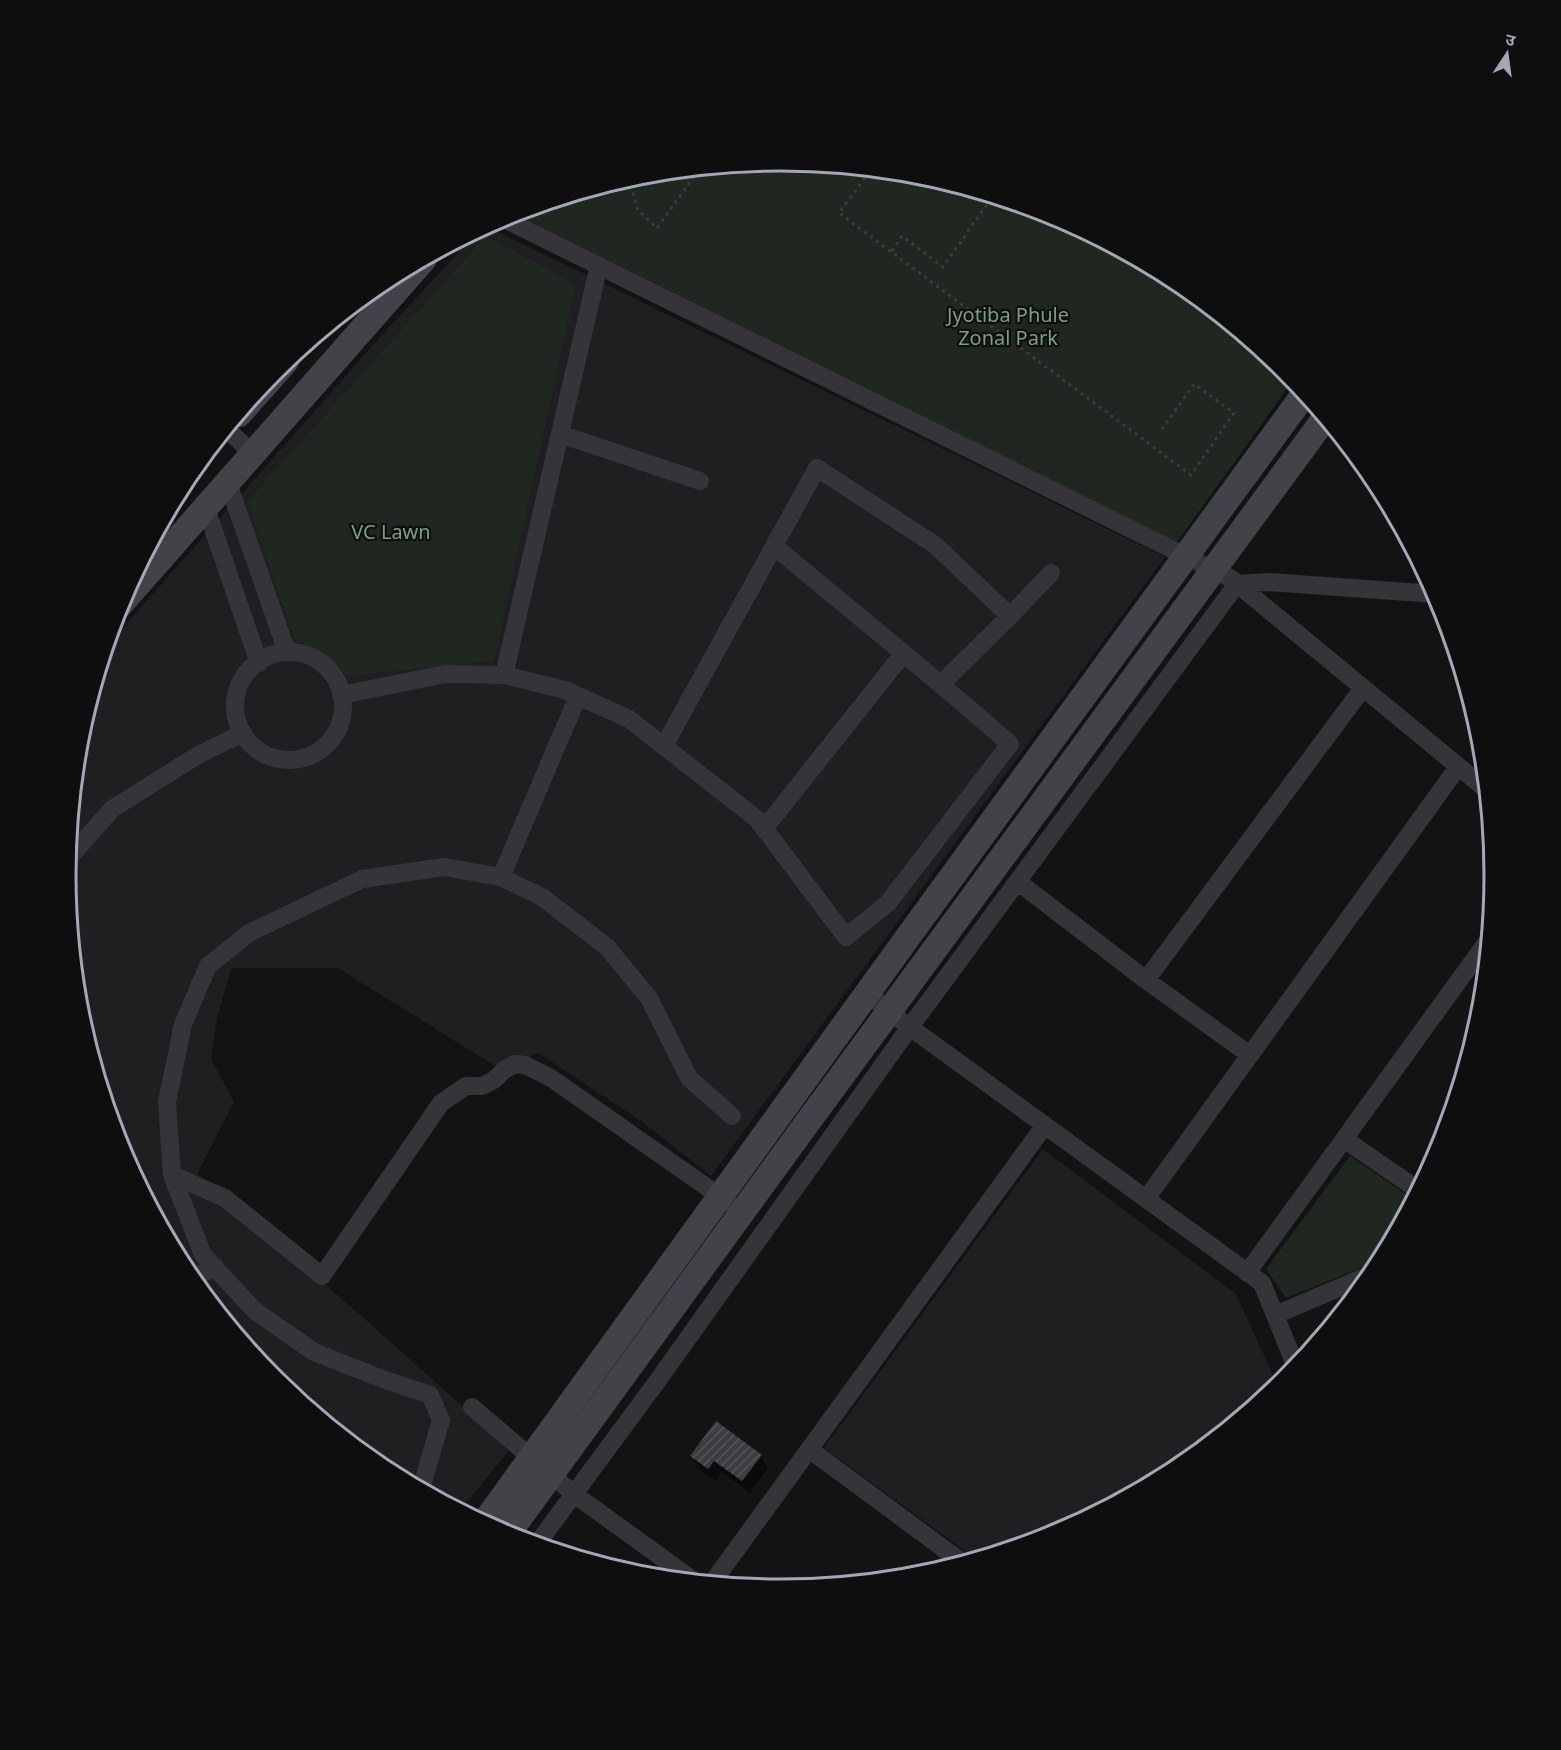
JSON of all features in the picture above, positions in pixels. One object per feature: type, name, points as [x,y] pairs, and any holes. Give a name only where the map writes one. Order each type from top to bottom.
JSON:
[{"type":"street","points":[[514,224],[1214,570],[1237,584],[1478,783]]},
{"type":"street","points":[[504,675],[599,265]]},
{"type":"street","points":[[141,581],[406,279]]},
{"type":"street","points":[[490,1515],[1300,400]]},
{"type":"street","points":[[514,1526],[742,1211],[1321,424]]},
{"type":"street","points":[[232,434],[253,454]]},
{"type":"street","points":[[560,434],[700,481]]},
{"type":"street","points":[[664,746],[817,468],[935,545],[1010,616]]},
{"type":"street","points":[[228,483],[287,652]]},
{"type":"street","points":[[206,508],[259,663]]},
{"type":"street","points":[[341,695],[446,674],[504,675],[565,690],[629,719],[757,819],[846,937],[888,903],[1010,744],[942,683],[903,654],[774,546]]},
{"type":"street","points":[[942,683],[1051,573]]},
{"type":"street","points":[[542,1537],[656,1383],[910,1027],[1237,584],[1268,582],[1425,593]]},
{"type":"street","points":[[287,652],[311,657],[326,667],[340,687],[344,705],[341,724],[329,743],[308,757],[291,760],[270,757],[252,746],[239,727],[235,708],[238,687],[249,669],[259,663],[267,656],[287,652]]},
{"type":"street","points":[[764,829],[903,654]]},
{"type":"street","points":[[1146,980],[1363,688]]},
{"type":"street","points":[[501,877],[578,696]]},
{"type":"street","points":[[77,849],[112,808],[198,755],[243,733]]},
{"type":"street","points":[[1146,1199],[1458,767]]},
{"type":"street","points":[[423,1482],[441,1420],[430,1395],[314,1352],[255,1311],[203,1255],[172,1175],[168,1102],[183,1024],[208,966],[249,933],[362,879],[444,867],[501,877],[542,897],[607,947],[649,998],[689,1078],[732,1116]]},
{"type":"street","points":[[1018,882],[1146,980],[1250,1055]]},
{"type":"street","points":[[1247,1273],[1480,952]]},
{"type":"street","points":[[868,993],[889,1012],[1262,1283],[1292,1358]]},
{"type":"street","points":[[172,1175],[225,1198],[322,1276],[441,1103],[466,1086],[482,1086],[494,1080],[504,1070],[515,1064],[525,1065],[551,1077],[742,1211]]},
{"type":"street","points":[[717,1576],[1045,1125]]},
{"type":"street","points":[[1344,1139],[1412,1186]]},
{"type":"street","points":[[201,1275],[214,1266]]},
{"type":"street","points":[[1275,1315],[1355,1281]]},
{"type":"street","points":[[472,1407],[574,1494],[681,1572]]},
{"type":"street","points":[[809,1449],[955,1557]]},
{"type":"path","points":[[866,176],[839,213],[1191,475],[1234,413],[1194,384],[1160,432]]},
{"type":"path","points":[[632,188],[638,210],[657,228],[694,177]]},
{"type":"path","points":[[892,251],[902,236],[943,267],[988,203]]},
{"type":"shaded area","points":[[497,231],[1165,557],[711,1176],[641,1121],[538,1053],[500,1069],[338,968],[231,968],[217,1018],[211,1059],[234,1102],[197,1174],[365,1319],[510,1449],[469,1500],[461,1502],[428,1485],[389,1460],[352,1434],[316,1404],[251,1339],[195,1266],[149,1186],[114,1101],[100,1057],[90,1012],[78,921],[76,875],[83,783],[100,693],[121,630],[380,337],[463,247]]},
{"type":"shaded area","points":[[1043,1149],[1236,1294],[1274,1377],[1209,1434],[1132,1485],[1050,1525],[1007,1542],[968,1553],[824,1448]]},
{"type":"green space","name":"Jyotiba Phule Zonal Park","points":[[780,171],[827,173],[872,177],[963,195],[1007,208],[1092,244],[1133,265],[1209,316],[1245,346],[1288,388],[1177,542],[525,219],[598,195],[689,177]]},
{"type":"green space","name":"VC Lawn","points":[[486,237],[576,284],[494,661],[347,676],[320,650],[295,641],[247,502]]},
{"type":"green space","points":[[1350,1156],[1407,1195],[1366,1266],[1286,1298],[1266,1269]]},
{"type":"building","points":[[716,1421],[762,1455],[742,1481],[714,1461],[708,1469],[690,1456]]}]
